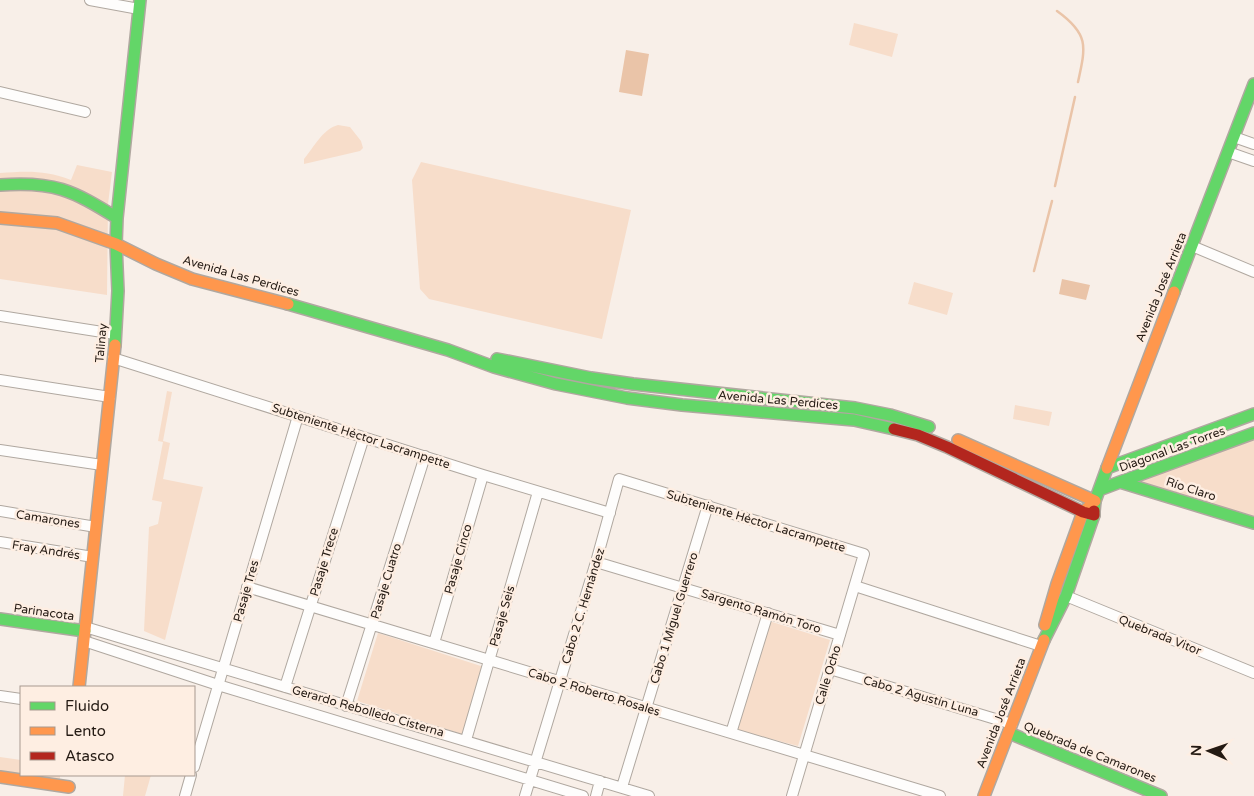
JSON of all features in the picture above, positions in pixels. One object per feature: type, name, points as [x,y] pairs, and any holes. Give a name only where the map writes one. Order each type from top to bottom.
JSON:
[{"type":"main road","name":"Talinay","points":[[79,686],[110,397],[119,284],[116,218],[140,5]]},
{"type":"main road","name":"Avenida José Arrieta","points":[[1043,643],[1049,610],[1097,495],[1254,84]]},
{"type":"main road","points":[[0,185],[32,185],[64,189],[78,194],[116,218]]},
{"type":"main road","name":"Avenida Las Perdices","points":[[0,218],[57,223],[116,244],[156,264],[192,278],[448,350],[524,376],[609,395],[682,406],[854,420],[918,434],[1089,513]]},
{"type":"main road","name":"Avenida Las Perdices","points":[[448,350],[632,384],[855,408],[890,415],[924,425],[1097,495]]},
{"type":"main road","name":"Diagonal Las Torres","points":[[1107,468],[1254,414]]},
{"type":"main road","name":"Diagonal Las Torres","points":[[1097,495],[1120,482],[1254,433]]},
{"type":"main road","name":"Río Claro","points":[[1120,482],[1254,523]]},
{"type":"main road","name":"Avenida José Arrieta","points":[[984,796],[1043,643],[1066,596],[1089,513]]},
{"type":"main road","name":"Parinacota","points":[[0,619],[85,633]]},
{"type":"main road","name":"Quebrada de Camarones","points":[[1011,728],[1161,796]]},
{"type":"main road","points":[[0,777],[69,791],[70,776]]},
{"type":"street","points":[[90,0],[140,5]]},
{"type":"street","points":[[0,92],[85,112]]},
{"type":"street","points":[[1234,137],[1254,144]]},
{"type":"street","points":[[1228,152],[1254,161]]},
{"type":"street","points":[[1192,246],[1254,272]]},
{"type":"street","points":[[0,316],[115,334]]},
{"type":"street","name":"Subteniente Héctor Lacrampette","points":[[113,358],[483,475],[610,513]]},
{"type":"street","points":[[0,380],[110,397]]},
{"type":"street","name":"Pasaje Tres","points":[[195,764],[298,416]]},
{"type":"street","name":"Pasaje Trece","points":[[285,687],[364,437]]},
{"type":"street","points":[[0,450],[102,465]]},
{"type":"street","name":"Pasaje Cuatro","points":[[346,706],[425,456]]},
{"type":"street","name":"Pasaje Cinco","points":[[434,644],[483,475]]},
{"type":"street","name":"Subteniente Héctor Lacrampette","points":[[619,480],[708,505],[864,554]]},
{"type":"street","name":"Cabo 2 C. Hernández","points":[[525,796],[619,480]]},
{"type":"street","name":"Pasaje Seis","points":[[466,740],[538,492]]},
{"type":"street","name":"Cabo 1 Miguel Guerrero","points":[[622,787],[708,505]]},
{"type":"street","name":"Camarones","points":[[0,511],[96,527]]},
{"type":"street","name":"Fray Andrés","points":[[0,542],[93,557]]},
{"type":"street","name":"Calle Ocho","points":[[792,796],[864,554]]},
{"type":"street","name":"Sargento Ramón Toro","points":[[596,562],[840,635]]},
{"type":"street","points":[[855,586],[1043,643]]},
{"type":"street","name":"Cabo 2 Roberto Rosales","points":[[247,587],[940,796]]},
{"type":"street","name":"Quebrada Vitor","points":[[1066,596],[1254,673]]},
{"type":"street","points":[[731,733],[768,613]]},
{"type":"street","name":"Gerardo Rebolledo Cisterna","points":[[85,633],[224,669],[649,796]]},
{"type":"street","name":"Gerardo Rebolledo Cisterna","points":[[85,633],[218,685],[583,796]]},
{"type":"street","name":"Cabo 2 Agustín Luna","points":[[830,669],[1011,728]]},
{"type":"street","points":[[0,696],[20,699]]},
{"type":"street","points":[[185,796],[191,776]]},
{"type":"street","points":[[596,796],[600,781]]},
{"type":"shaded area","points":[[854,23],[898,34],[892,57],[849,45]]},
{"type":"shaded area","points":[[626,50],[649,54],[642,96],[619,92]]},
{"type":"shaded area","points":[[338,125],[350,127],[361,141],[363,148],[360,151],[304,164],[304,159],[319,139],[328,130]]},
{"type":"shaded area","points":[[421,162],[631,210],[602,339],[429,299],[420,289],[412,180]]},
{"type":"shaded area","points":[[77,165],[112,172],[108,204],[107,295],[0,279],[0,173],[36,172],[53,174],[71,180]]},
{"type":"shaded area","points":[[1062,279],[1090,285],[1086,300],[1059,294]]},
{"type":"shaded area","points":[[914,282],[953,293],[947,315],[908,304]]},
{"type":"shaded area","points":[[167,391],[172,392],[163,441],[170,443],[163,479],[203,487],[165,640],[144,631],[149,527],[158,524],[162,502],[152,500],[163,442],[158,441]]},
{"type":"shaded area","points":[[1015,405],[1052,412],[1049,426],[1013,419]]},
{"type":"shaded area","points":[[1254,438],[1254,517],[1134,482]]},
{"type":"shaded area","points":[[769,621],[830,640],[798,746],[737,730]]},
{"type":"shaded area","points":[[378,633],[484,667],[462,734],[357,701]]},
{"type":"shaded area","points":[[0,757],[20,760],[20,776],[0,773]]},
{"type":"shaded area","points":[[22,776],[60,776],[60,781]]},
{"type":"shaded area","points":[[125,776],[151,776],[145,796],[123,796]]},
{"type":"waterway","points":[[1057,11],[1080,34],[1083,59],[1078,82]]},
{"type":"waterway","points":[[1055,186],[1075,97]]},
{"type":"waterway","points":[[1034,271],[1052,201]]},
{"type":"traffic: fast","points":[[117,218],[140,0]]},
{"type":"traffic: fast","points":[[1174,292],[1254,84]]},
{"type":"traffic: fast","points":[[0,185],[49,186],[87,200],[117,218],[116,244]]},
{"type":"traffic: fast","points":[[115,345],[118,291],[116,244]]},
{"type":"traffic: fast","points":[[288,304],[448,350],[494,367],[556,384],[627,398],[682,405],[854,420],[894,429]]},
{"type":"traffic: fast","points":[[497,359],[591,378],[633,384],[855,408],[890,415],[929,427]]},
{"type":"traffic: fast","points":[[1094,511],[1095,501],[1107,468],[1254,414]]},
{"type":"traffic: fast","points":[[1120,482],[1254,433]]},
{"type":"traffic: fast","points":[[1099,490],[1120,482],[1254,523]]},
{"type":"traffic: fast","points":[[1044,640],[1066,596],[1094,515]]},
{"type":"traffic: fast","points":[[0,619],[85,631]]},
{"type":"traffic: fast","points":[[1009,733],[1161,796]]},
{"type":"traffic: slow","points":[[0,218],[57,223],[116,244],[192,279],[288,304]]},
{"type":"traffic: slow","points":[[1107,468],[1174,292]]},
{"type":"traffic: slow","points":[[79,686],[115,345]]},
{"type":"traffic: slow","points":[[958,440],[1095,501]]},
{"type":"traffic: slow","points":[[1045,625],[1057,584],[1083,512],[1092,504]]},
{"type":"traffic: slow","points":[[984,796],[1044,640]]},
{"type":"traffic: slow","points":[[0,777],[69,787]]},
{"type":"traffic: jam","points":[[894,429],[918,435],[947,447],[1083,512],[1094,515],[1094,511]]}]
